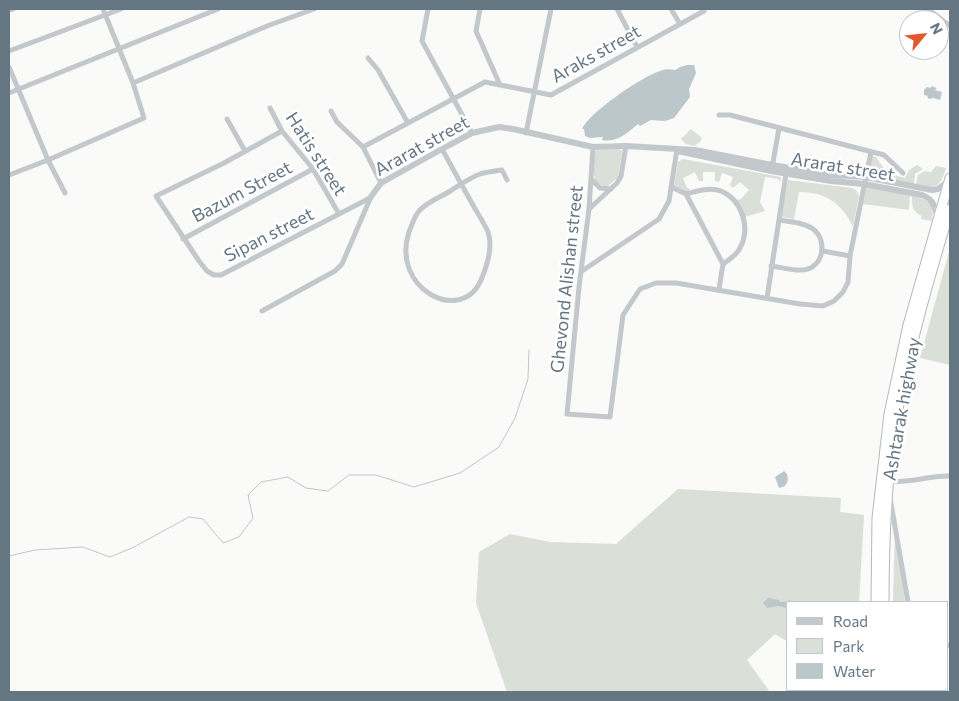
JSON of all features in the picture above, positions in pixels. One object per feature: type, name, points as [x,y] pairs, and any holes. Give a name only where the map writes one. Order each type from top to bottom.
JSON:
[{"type":"highway","points":[[941,222],[950,180]]},
{"type":"highway","points":[[941,222],[950,209]]},
{"type":"highway","name":"Ashtarak highway","points":[[876,601],[877,518],[886,432],[897,371],[941,222]]},
{"type":"highway","name":"Ashtarak highway","points":[[884,601],[888,485],[896,420],[920,298]]},
{"type":"street","points":[[9,10],[13,9]]},
{"type":"street","points":[[9,51],[104,12],[120,9]]},
{"type":"street","points":[[9,93],[218,9]]},
{"type":"street","points":[[133,83],[267,26],[314,9]]},
{"type":"street","points":[[428,9],[422,41],[472,133]]},
{"type":"street","points":[[480,9],[476,31],[500,85]]},
{"type":"street","points":[[526,133],[551,9]]},
{"type":"street","points":[[616,9],[637,48]]},
{"type":"street","points":[[671,9],[680,24]]},
{"type":"street","points":[[928,9],[950,26]]},
{"type":"street","name":"Araks street","points":[[363,147],[484,82],[551,95],[704,11]]},
{"type":"street","points":[[9,175],[144,118],[133,83],[104,12]]},
{"type":"street","points":[[368,58],[378,70],[408,123]]},
{"type":"street","points":[[9,67],[17,90],[48,160],[66,193]]},
{"type":"street","name":"Hatis street","points":[[270,108],[282,131],[313,169],[339,214]]},
{"type":"street","points":[[331,111],[337,122],[363,147],[381,183]]},
{"type":"street","points":[[719,115],[730,116],[884,155],[902,173]]},
{"type":"street","points":[[227,119],[245,151],[282,131]]},
{"type":"street","name":"Ararat street","points":[[370,198],[381,183],[442,149],[472,133],[498,128],[513,129],[593,147],[626,146],[675,149],[772,168],[932,190],[950,180]]},
{"type":"street","points":[[772,168],[779,128]]},
{"type":"street","points":[[589,209],[615,186],[620,176],[626,146]]},
{"type":"street","name":"Ghevond Alishan street","points":[[593,147],[589,209],[579,287],[567,414],[610,417],[623,315],[640,289],[656,283],[676,283],[719,289]]},
{"type":"street","points":[[442,149],[461,184],[488,232],[488,256],[480,282],[472,293],[462,299],[441,299],[426,292],[412,276],[406,262],[407,242],[411,227],[419,212],[425,206],[461,184],[480,174],[502,170],[508,180]]},
{"type":"street","points":[[582,271],[659,219],[669,201],[675,149]]},
{"type":"street","name":"Sipan street","points":[[245,151],[156,196],[183,239],[207,271],[221,275],[370,198]]},
{"type":"street","points":[[671,187],[686,194],[723,264],[719,289],[800,304],[823,306],[834,301],[848,282],[850,256],[871,152]]},
{"type":"street","name":"Ararat street","points":[[772,168],[786,174],[831,181],[865,181],[927,196],[933,202],[941,222]]},
{"type":"street","name":"Bazum Street","points":[[183,239],[313,169]]},
{"type":"street","points":[[766,298],[786,174]]},
{"type":"street","points":[[591,179],[600,188],[611,189]]},
{"type":"street","points":[[686,194],[708,189],[721,191],[740,208],[745,222],[745,234],[740,248],[723,264]]},
{"type":"street","points":[[262,311],[335,271],[342,264],[370,198]]},
{"type":"street","points":[[772,266],[802,270],[816,264],[823,251],[820,236],[814,230],[808,226],[778,220]]},
{"type":"street","points":[[823,251],[850,256]]},
{"type":"street","points":[[908,601],[888,485],[943,475],[950,476]]},
{"type":"green space","points":[[691,129],[702,138],[694,146],[686,144],[681,139]]},
{"type":"green space","points":[[618,149],[622,151],[622,154],[618,177],[608,186],[598,183],[593,169],[594,152],[597,150]]},
{"type":"green space","points":[[872,156],[876,157],[888,171],[905,178],[909,170],[917,165],[923,169],[915,174],[914,185],[872,176],[868,172]]},
{"type":"green space","points":[[683,159],[781,177],[781,182],[778,179],[765,177],[760,202],[765,211],[745,217],[736,201],[740,200],[749,190],[740,182],[733,188],[730,185],[733,177],[722,173],[719,182],[715,181],[715,172],[703,172],[703,181],[699,181],[695,172],[683,178],[690,191],[686,193],[674,186],[678,162]]},
{"type":"green space","points":[[936,166],[946,168],[942,180],[936,186],[916,185],[918,175],[925,171],[931,172]]},
{"type":"green space","points":[[788,180],[856,190],[859,196],[853,226],[843,211],[832,200],[809,193],[799,192],[794,219],[781,217]]},
{"type":"green space","points":[[866,187],[910,195],[909,210],[863,204]]},
{"type":"green space","points":[[912,196],[930,203],[933,210],[932,221],[921,219],[922,216],[916,213],[913,208]]},
{"type":"green space","points":[[950,248],[950,365],[920,358]]},
{"type":"green space","points":[[678,489],[841,498],[840,512],[864,515],[859,601],[786,601],[786,641],[775,634],[747,660],[770,692],[507,692],[476,603],[479,552],[510,534],[550,542],[616,544]]},
{"type":"green space","points":[[895,527],[905,601],[893,601]]},
{"type":"water","points":[[687,65],[694,65],[696,73],[689,89],[690,97],[674,118],[665,121],[651,120],[640,126],[638,124],[617,139],[607,141],[602,140],[603,137],[590,138],[585,136],[584,129],[582,129],[587,122],[617,96],[652,75],[664,70],[675,70]]},
{"type":"water","points":[[931,86],[937,88],[935,90],[942,92],[940,100],[929,99],[928,96],[924,95],[924,90],[927,87],[931,88]]},
{"type":"water","points":[[784,471],[787,474],[788,480],[785,486],[779,488],[775,477]]},
{"type":"water","points":[[768,598],[779,600],[780,602],[786,602],[786,608],[779,606],[767,608],[763,603]]},
{"type":"waterway","points":[[9,556],[35,550],[83,547],[110,557],[132,548],[189,517],[203,519],[223,543],[239,537],[253,518],[248,495],[261,482],[288,477],[306,488],[328,491],[349,475],[376,475],[414,487],[460,473],[499,447],[515,418],[528,379],[529,350]]}]
